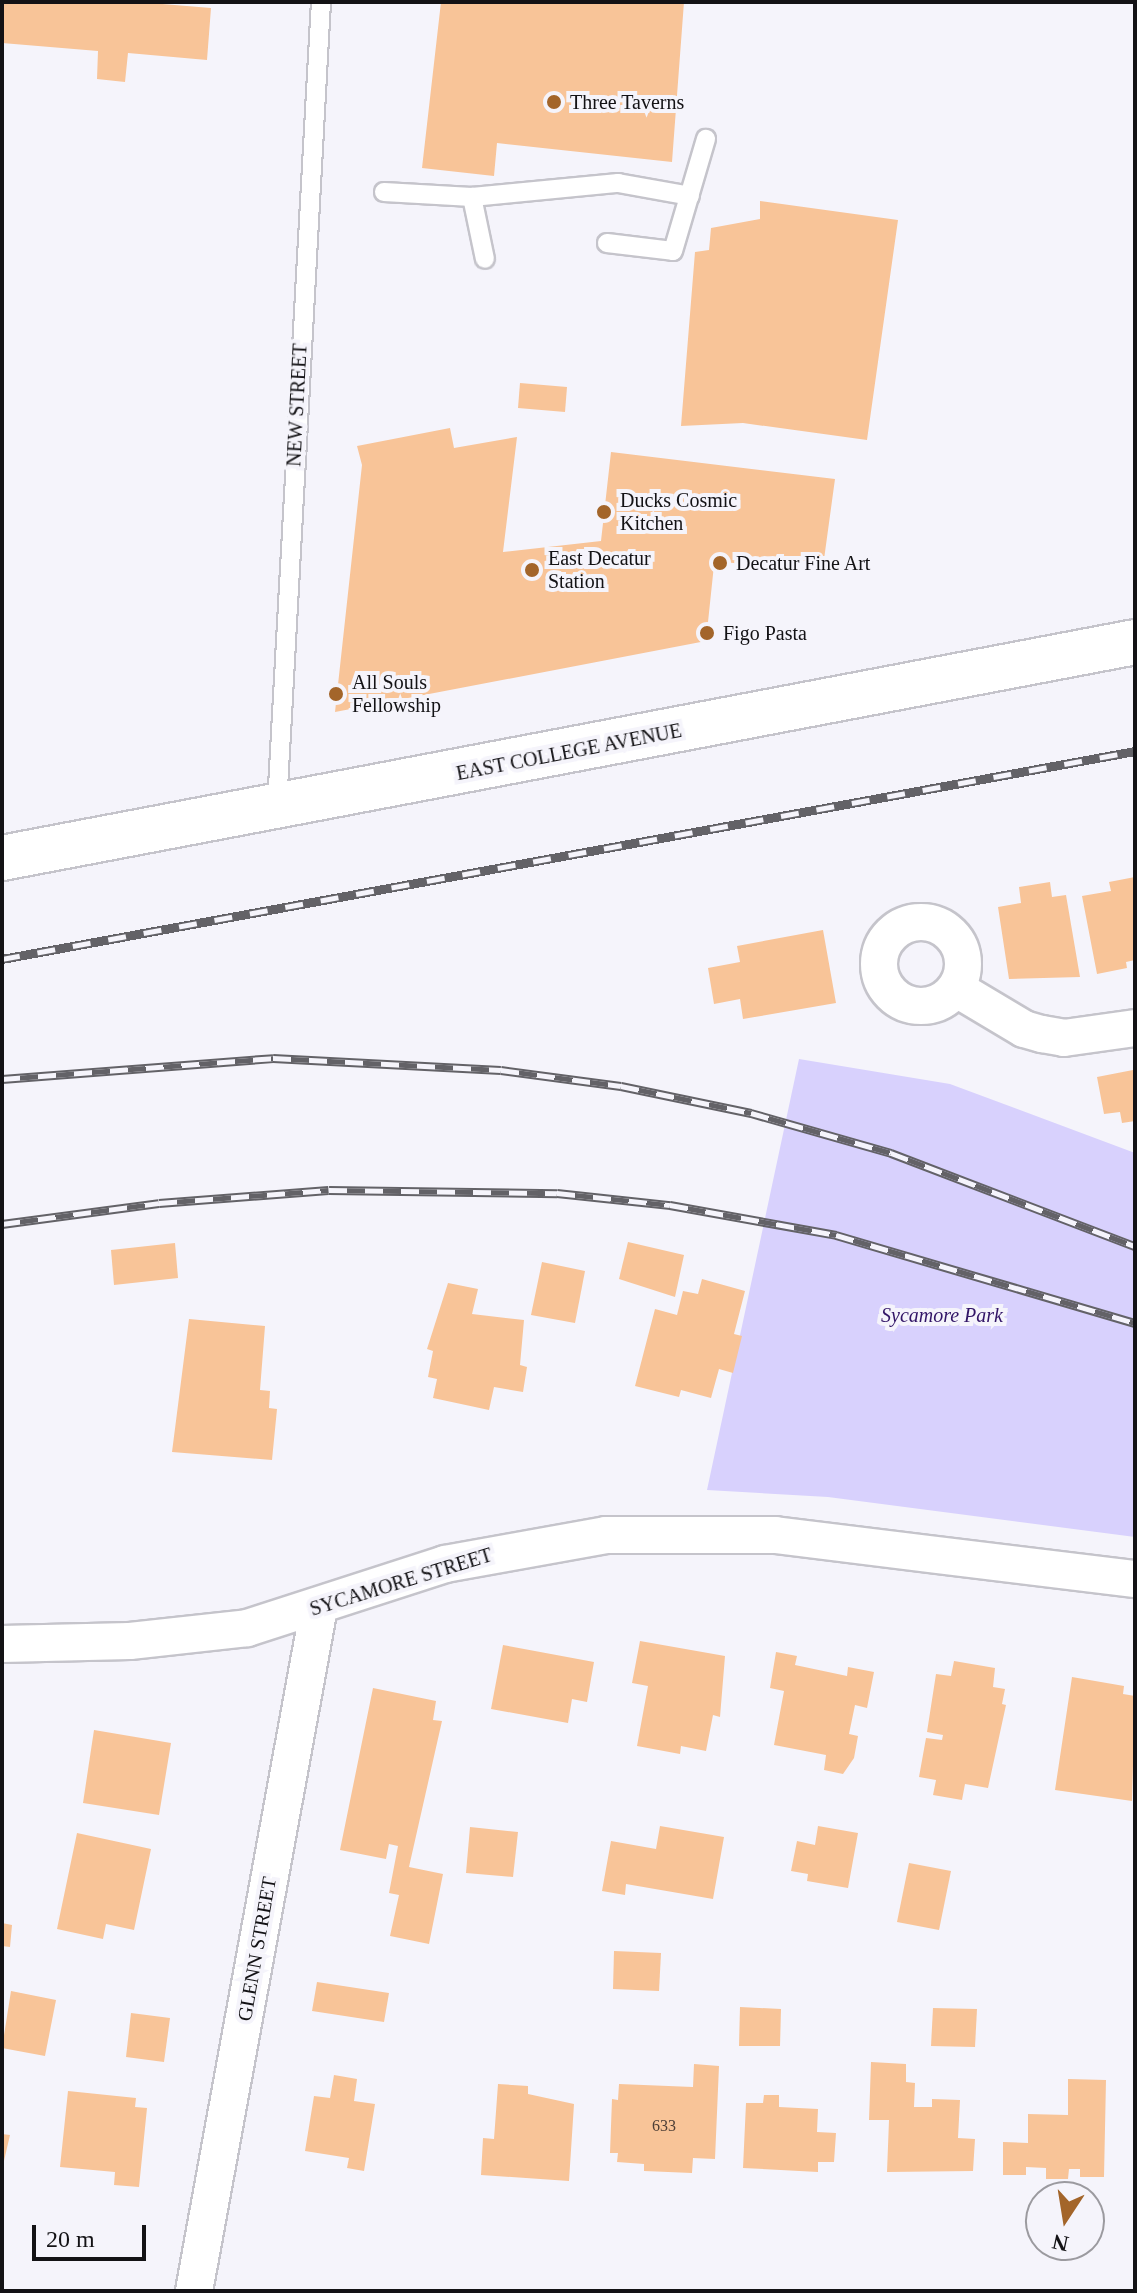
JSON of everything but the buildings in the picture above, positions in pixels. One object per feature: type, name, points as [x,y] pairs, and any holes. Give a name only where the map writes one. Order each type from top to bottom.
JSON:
[{"type":"main road","name":"EAST COLLEGE AVENUE","points":[[2,858],[277,809],[1135,642]]},
{"type":"street","points":[[957,989],[1024,1029],[1042,1034],[1064,1038],[1135,1028]]},
{"type":"street","name":"SYCAMORE STREET","points":[[2,1644],[188,1635],[247,1628],[506,1550],[656,1532],[855,1542],[1135,1579]]},
{"type":"street","name":"GLENN STREET","points":[[194,2291],[319,1607]]},
{"type":"lane","name":"NEW STREET","points":[[277,809],[321,2]]},
{"type":"lane","points":[[607,243],[673,251],[706,139]]},
{"type":"lane","points":[[384,192],[472,197],[618,183],[690,196]]},
{"type":"lane","points":[[472,197],[485,259]]},
{"type":"green space","name":"Sycamore Park","points":[[799,1059],[950,1084],[1135,1153],[1135,1537],[828,1497],[707,1490]]},
{"type":"railway","points":[[2,959],[1135,751]]},
{"type":"railway","points":[[2,1079],[273,1058],[501,1070],[621,1086],[751,1113],[891,1153],[1135,1246]]},
{"type":"railway","points":[[2,1224],[159,1203],[329,1190],[557,1193],[670,1205],[836,1235],[1135,1323]]},
{"type":"place","name":"Three Taverns","points":[[554,102]]},
{"type":"place","name":"Ducks Cosmic Kitchen","points":[[604,512]]},
{"type":"place","name":"Decatur Fine Art","points":[[720,563]]},
{"type":"place","name":"East Decatur Station","points":[[532,570]]},
{"type":"place","name":"Figo Pasta","points":[[707,633]]},
{"type":"place","name":"All Souls Fellowship","points":[[336,694]]}]
